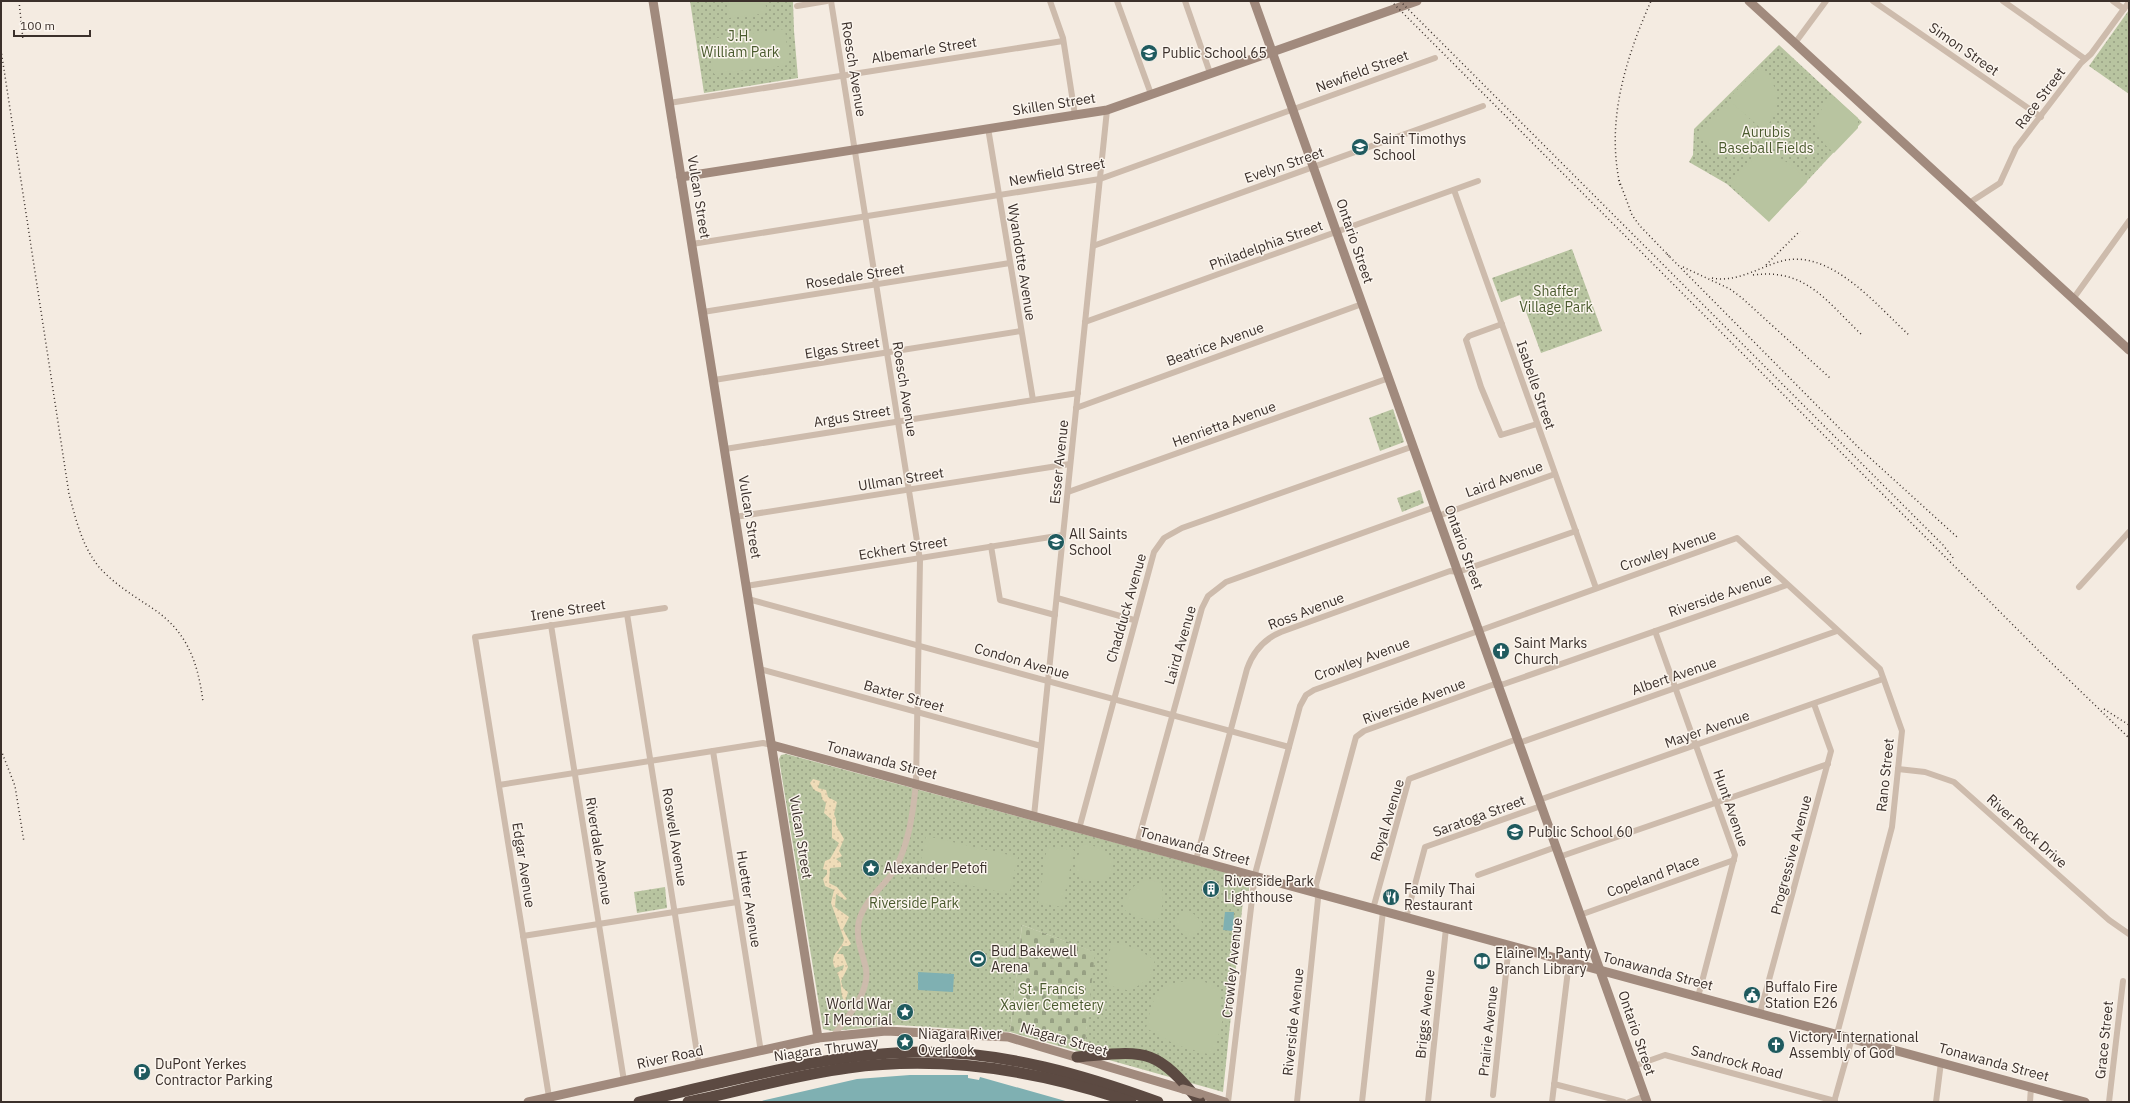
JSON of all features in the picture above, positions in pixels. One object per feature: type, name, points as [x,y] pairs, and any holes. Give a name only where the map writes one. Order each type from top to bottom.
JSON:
[{"type":"highway","name":"Niagara Thruway","points":[[639,1102],[790,1068],[839,1060],[925,1052],[1000,1058],[1074,1074],[1158,1102]]},
{"type":"highway","points":[[1077,1057],[1130,1053],[1152,1057],[1175,1072],[1200,1098]]},
{"type":"highway","name":"Niagara Thruway","points":[[688,1102],[780,1080],[842,1069],[880,1065],[927,1064],[987,1068],[1026,1074],[1068,1083],[1131,1102]]},
{"type":"street","name":"Vulcan Street","points":[[653,1],[818,1038]]},
{"type":"street","points":[[797,6],[827,1]]},
{"type":"street","name":"Roesch Avenue","points":[[831,1],[920,558],[916,784],[912,817],[900,858],[894,870],[870,898],[859,921],[858,940],[866,969],[865,981],[850,1014],[833,1036]]},
{"type":"street","points":[[1050,1],[1063,41],[1076,115]]},
{"type":"street","points":[[1117,1],[1151,94]]},
{"type":"street","points":[[1185,1],[1210,73]]},
{"type":"street","name":"Ontario Street","points":[[1254,1],[1338,232],[1362,304],[1646,1099]]},
{"type":"street","name":"Skillen Street","points":[[681,177],[1107,110],[1417,1]]},
{"type":"street","points":[[1795,43],[1826,1]]},
{"type":"street","name":"Simon Street","points":[[1873,1],[2040,118]]},
{"type":"street","points":[[2003,1],[2085,59]]},
{"type":"street","points":[[2113,1],[2126,4]]},
{"type":"street","points":[[1751,2],[2129,350]]},
{"type":"street","name":"Race Street","points":[[1969,203],[2000,183],[2016,148],[2085,59],[2091,54],[2126,4]]},
{"type":"street","name":"Albemarle Street","points":[[670,103],[1063,41]]},
{"type":"street","name":"Newfield Street","points":[[692,244],[1100,178],[1435,58]]},
{"type":"street","name":"Evelyn Street","points":[[1093,246],[1483,106]]},
{"type":"street","name":"Esser Avenue","points":[[1034,816],[1107,110]]},
{"type":"street","name":"Wyandotte Avenue","points":[[988,128],[1033,400]]},
{"type":"street","name":"Philadelphia Street","points":[[1085,322],[1478,181]]},
{"type":"street","name":"Isabelle Street","points":[[1454,190],[1596,588]]},
{"type":"street","points":[[2073,299],[2129,221]]},
{"type":"street","name":"Rosedale Street","points":[[703,312],[1010,263]]},
{"type":"street","name":"Beatrice Avenue","points":[[1076,408],[1362,304]]},
{"type":"street","points":[[1502,324],[1467,338],[1466,342],[1481,387],[1500,435],[1537,424]]},
{"type":"street","name":"Elgas Street","points":[[714,380],[888,354],[1021,331]]},
{"type":"street","name":"Henrietta Avenue","points":[[1068,492],[1389,378]]},
{"type":"street","name":"Argus Street","points":[[725,449],[1078,392]]},
{"type":"street","name":"Chadduck Avenue","points":[[1079,829],[1134,620],[1154,552],[1168,535],[1414,446]]},
{"type":"street","name":"Ullman Street","points":[[736,517],[1070,464]]},
{"type":"street","name":"Laird Avenue","points":[[1136,844],[1202,608],[1208,596],[1214,590],[1226,582],[1437,511],[1555,474]]},
{"type":"street","name":"Ross Avenue","points":[[1196,860],[1249,662],[1257,649],[1268,639],[1281,632],[1444,573],[1450,571],[1458,572],[1576,531]]},
{"type":"street","points":[[2079,587],[2129,532]]},
{"type":"street","name":"Eckhert Street","points":[[746,586],[1063,535]]},
{"type":"street","name":"Crowley Avenue","points":[[1227,1102],[1254,876],[1300,706],[1306,695],[1314,690],[1478,630],[1737,538],[1749,549]]},
{"type":"street","points":[[991,546],[1000,600],[1055,615]]},
{"type":"street","name":"Rano Street","points":[[1749,549],[1880,669],[1902,731],[1892,827],[1837,1034]]},
{"type":"street","name":"Riverside Avenue","points":[[1297,1102],[1318,900],[1316,885],[1356,737],[1364,731],[1498,684],[1504,684],[1787,585]]},
{"type":"street","points":[[1056,598],[1134,620]]},
{"type":"street","name":"Condon Avenue","points":[[748,599],[1289,747]]},
{"type":"street","name":"Irene Street","points":[[475,637],[665,608]]},
{"type":"street","name":"Roswell Avenue","points":[[627,614],[699,1065]]},
{"type":"street","name":"Riverdale Avenue","points":[[551,625],[624,1081]]},
{"type":"street","name":"Albert Avenue","points":[[1518,741],[1676,688],[1838,630]]},
{"type":"street","name":"Hunt Avenue","points":[[1655,631],[1735,855],[1698,997]]},
{"type":"street","name":"Edgar Avenue","points":[[475,637],[549,1097]]},
{"type":"street","name":"Baxter Street","points":[[760,669],[1041,746]]},
{"type":"street","name":"Mayer Avenue","points":[[1540,803],[1696,745],[1883,680]]},
{"type":"street","name":"Progressive Avenue","points":[[1760,1014],[1831,751],[1814,704]]},
{"type":"street","name":"Royal Avenue","points":[[1373,909],[1409,779],[1518,741]]},
{"type":"street","name":"Tonawanda Street","points":[[499,785],[713,751],[763,744],[772,745],[2085,1102]]},
{"type":"street","name":"Huetter Avenue","points":[[713,751],[761,1052]]},
{"type":"street","points":[[1559,857],[1828,764]]},
{"type":"street","name":"River Rock Drive","points":[[1898,769],[1930,773],[1954,782],[2109,920],[2129,934]]},
{"type":"street","name":"Saratoga Street","points":[[1406,918],[1425,848],[1540,803]]},
{"type":"street","points":[[1478,875],[1556,847]]},
{"type":"street","name":"Copeland Place","points":[[1580,915],[1734,860]]},
{"type":"street","points":[[523,936],[737,902]]},
{"type":"street","points":[[1362,1102],[1383,911]]},
{"type":"street","name":"Briggs Avenue","points":[[1428,1102],[1446,928]]},
{"type":"street","name":"Prairie Avenue","points":[[1493,1095],[1509,945]]},
{"type":"street","points":[[1552,1102],[1569,962]]},
{"type":"street","name":"Grace Street","points":[[2109,1102],[2123,981]]},
{"type":"street","name":"Niagara Street","points":[[818,1038],[906,1031],[1001,1036],[1077,1057],[1182,1089],[1200,1098],[1227,1102]]},
{"type":"street","name":"River Road","points":[[528,1102],[761,1052],[818,1038]]},
{"type":"street","points":[[1835,1102],[1852,1038]]},
{"type":"street","name":"Sandrock Road","points":[[1634,1066],[1666,1055],[1835,1102]]},
{"type":"street","points":[[1936,1102],[1941,1062]]},
{"type":"street","points":[[1554,1084],[1624,1102]]},
{"type":"street","points":[[2030,1102],[2031,1087]]},
{"type":"street","points":[[1629,1102],[1646,1099]]},
{"type":"green space","name":"J.H. William Park","points":[[690,1],[793,1],[798,78],[704,93]]},
{"type":"green space","points":[[727,1],[765,1],[767,13],[729,18]]},
{"type":"green space","points":[[2129,10],[2129,94],[2089,66]]},
{"type":"green space","points":[[785,29],[789,65],[714,74],[709,39]]},
{"type":"green space","name":"Aurubis Baseball Fields","points":[[1779,45],[1862,122],[1769,222],[1727,184],[1689,162],[1693,155],[1694,129]]},
{"type":"green space","points":[[1759,68],[1772,83],[1776,91],[1777,98],[1777,106],[1774,114],[1764,131],[1732,103],[1731,96]]},
{"type":"green space","points":[[1833,96],[1858,118],[1858,128],[1834,153],[1821,139],[1817,132],[1816,125],[1820,111]]},
{"type":"green space","points":[[1730,104],[1761,135],[1747,147],[1735,153],[1717,153],[1711,150],[1697,133],[1723,106]]},
{"type":"green space","points":[[1762,154],[1776,157],[1788,163],[1807,182],[1770,220],[1730,184],[1744,166]]},
{"type":"green space","name":"Shaffer Village Park","points":[[1572,249],[1602,331],[1541,353],[1520,295],[1501,302],[1492,278]]},
{"type":"green space","points":[[1393,409],[1404,442],[1380,451],[1369,418]]},
{"type":"green space","points":[[1420,490],[1424,503],[1402,512],[1397,498]]},
{"type":"green space","name":"Riverside Park","points":[[786,754],[1246,878],[1249,881],[1249,891],[1244,891],[1223,1092],[1084,1053],[1094,952],[1022,925],[1010,1032],[897,1025],[832,1031],[823,1029],[779,759],[781,755]]},
{"type":"green space","points":[[926,836],[1018,857],[1009,894],[918,874]]},
{"type":"green space","points":[[1086,844],[1100,848],[1114,859],[1112,870],[1102,881],[1089,881],[1077,876],[1077,861],[1081,846]]},
{"type":"green space","points":[[1047,847],[1074,850],[1062,907],[1038,903]]},
{"type":"green space","points":[[1147,879],[1162,883],[1163,900],[1160,918],[1156,920],[1138,918],[1123,909],[1130,890],[1137,884]]},
{"type":"green space","points":[[665,887],[667,908],[637,913],[634,892]]},
{"type":"green space","points":[[1190,912],[1202,922],[1198,930],[1192,936],[1186,937],[1180,931],[1176,920],[1183,913]]},
{"type":"green space","name":"St. Francis Xavier Cemetery","points":[[1022,925],[1095,952],[1084,1053],[1010,1032]]},
{"type":"green space","points":[[1116,943],[1135,948],[1155,960],[1150,978],[1130,991],[1107,985],[1107,963],[1111,946]]},
{"type":"green space","points":[[1199,979],[1219,989],[1223,1018],[1214,1053],[1211,1055],[1176,1045],[1146,1028],[1152,1003],[1168,984]]},
{"type":"sand","points":[[813,779],[820,781],[818,788],[826,790],[828,797],[837,802],[834,814],[836,825],[844,839],[839,851],[842,856],[836,859],[841,863],[841,867],[830,868],[829,883],[837,887],[847,899],[845,900],[836,894],[835,907],[849,917],[843,929],[851,944],[848,946],[843,946],[837,954],[843,954],[848,967],[841,981],[843,988],[848,992],[845,1002],[842,996],[840,980],[837,973],[843,969],[844,965],[835,968],[833,963],[833,959],[844,939],[831,903],[834,890],[825,886],[823,879],[827,874],[827,870],[823,869],[825,861],[830,859],[839,843],[832,838],[832,820],[824,813],[826,803],[822,799],[821,793],[814,790],[810,783]]},
{"type":"water","points":[[1225,912],[1234,912],[1233,931],[1223,930]]},
{"type":"water","points":[[918,972],[954,974],[953,992],[918,990]]},
{"type":"water","points":[[910,1075],[968,1075],[968,1078],[979,1080],[980,1077],[1069,1102],[757,1102],[857,1079]]},
{"type":"railway","points":[[1,5],[2,1]]},
{"type":"railway","points":[[19,1],[23,40]]},
{"type":"railway","points":[[1391,1],[2039,651],[2129,738]]},
{"type":"railway","points":[[1400,1],[1943,545],[1954,559]]},
{"type":"railway","points":[[1620,185],[1616,161],[1615,138],[1620,91],[1633,46],[1651,1]]},
{"type":"railway","points":[[1,50],[69,494],[77,523],[84,542],[99,567],[118,584],[164,617],[182,637],[194,661],[201,687],[203,702]]},
{"type":"railway","points":[[1619,180],[1632,215],[1640,226],[1670,257]]},
{"type":"railway","points":[[1766,265],[1800,231]]},
{"type":"railway","points":[[1667,254],[1859,448],[1957,537]]},
{"type":"railway","points":[[1712,278],[1721,279],[1748,274],[1782,261],[1800,259],[1818,263],[1836,271],[1852,283],[1910,336]]},
{"type":"railway","points":[[1683,267],[1730,289],[1742,298],[1830,378]]},
{"type":"railway","points":[[1753,275],[1771,274],[1787,277],[1801,282],[1825,299],[1861,334]]},
{"type":"railway","points":[[2104,709],[2129,725]]},
{"type":"railway","points":[[1,750],[15,786],[24,842]]},
{"type":"place","name":"Public School 65","points":[[1149,53]]},
{"type":"place","name":"Saint Timothys School","points":[[1360,147]]},
{"type":"place","name":"All Saints School","points":[[1056,542]]},
{"type":"place","name":"Saint Marks Church","points":[[1501,651]]},
{"type":"place","name":"Public School 60","points":[[1515,832]]},
{"type":"place","name":"Alexander Petofi","points":[[871,868]]},
{"type":"place","name":"Riverside Park Lighthouse","points":[[1211,889]]},
{"type":"place","name":"Family Thai Restaurant","points":[[1391,897]]},
{"type":"place","name":"Bud Bakewell Arena","points":[[978,959]]},
{"type":"place","name":"Elaine M. Panty Branch Library","points":[[1482,961]]},
{"type":"place","name":"Buffalo Fire Station E26","points":[[1752,995]]},
{"type":"place","name":"World War I Memorial","points":[[905,1012]]},
{"type":"place","name":"Niagara River Overlook","points":[[905,1042]]},
{"type":"place","name":"Victory International Assembly of God","points":[[1776,1045]]},
{"type":"place","name":"DuPont Yerkes Contractor Parking","points":[[142,1072]]}]
